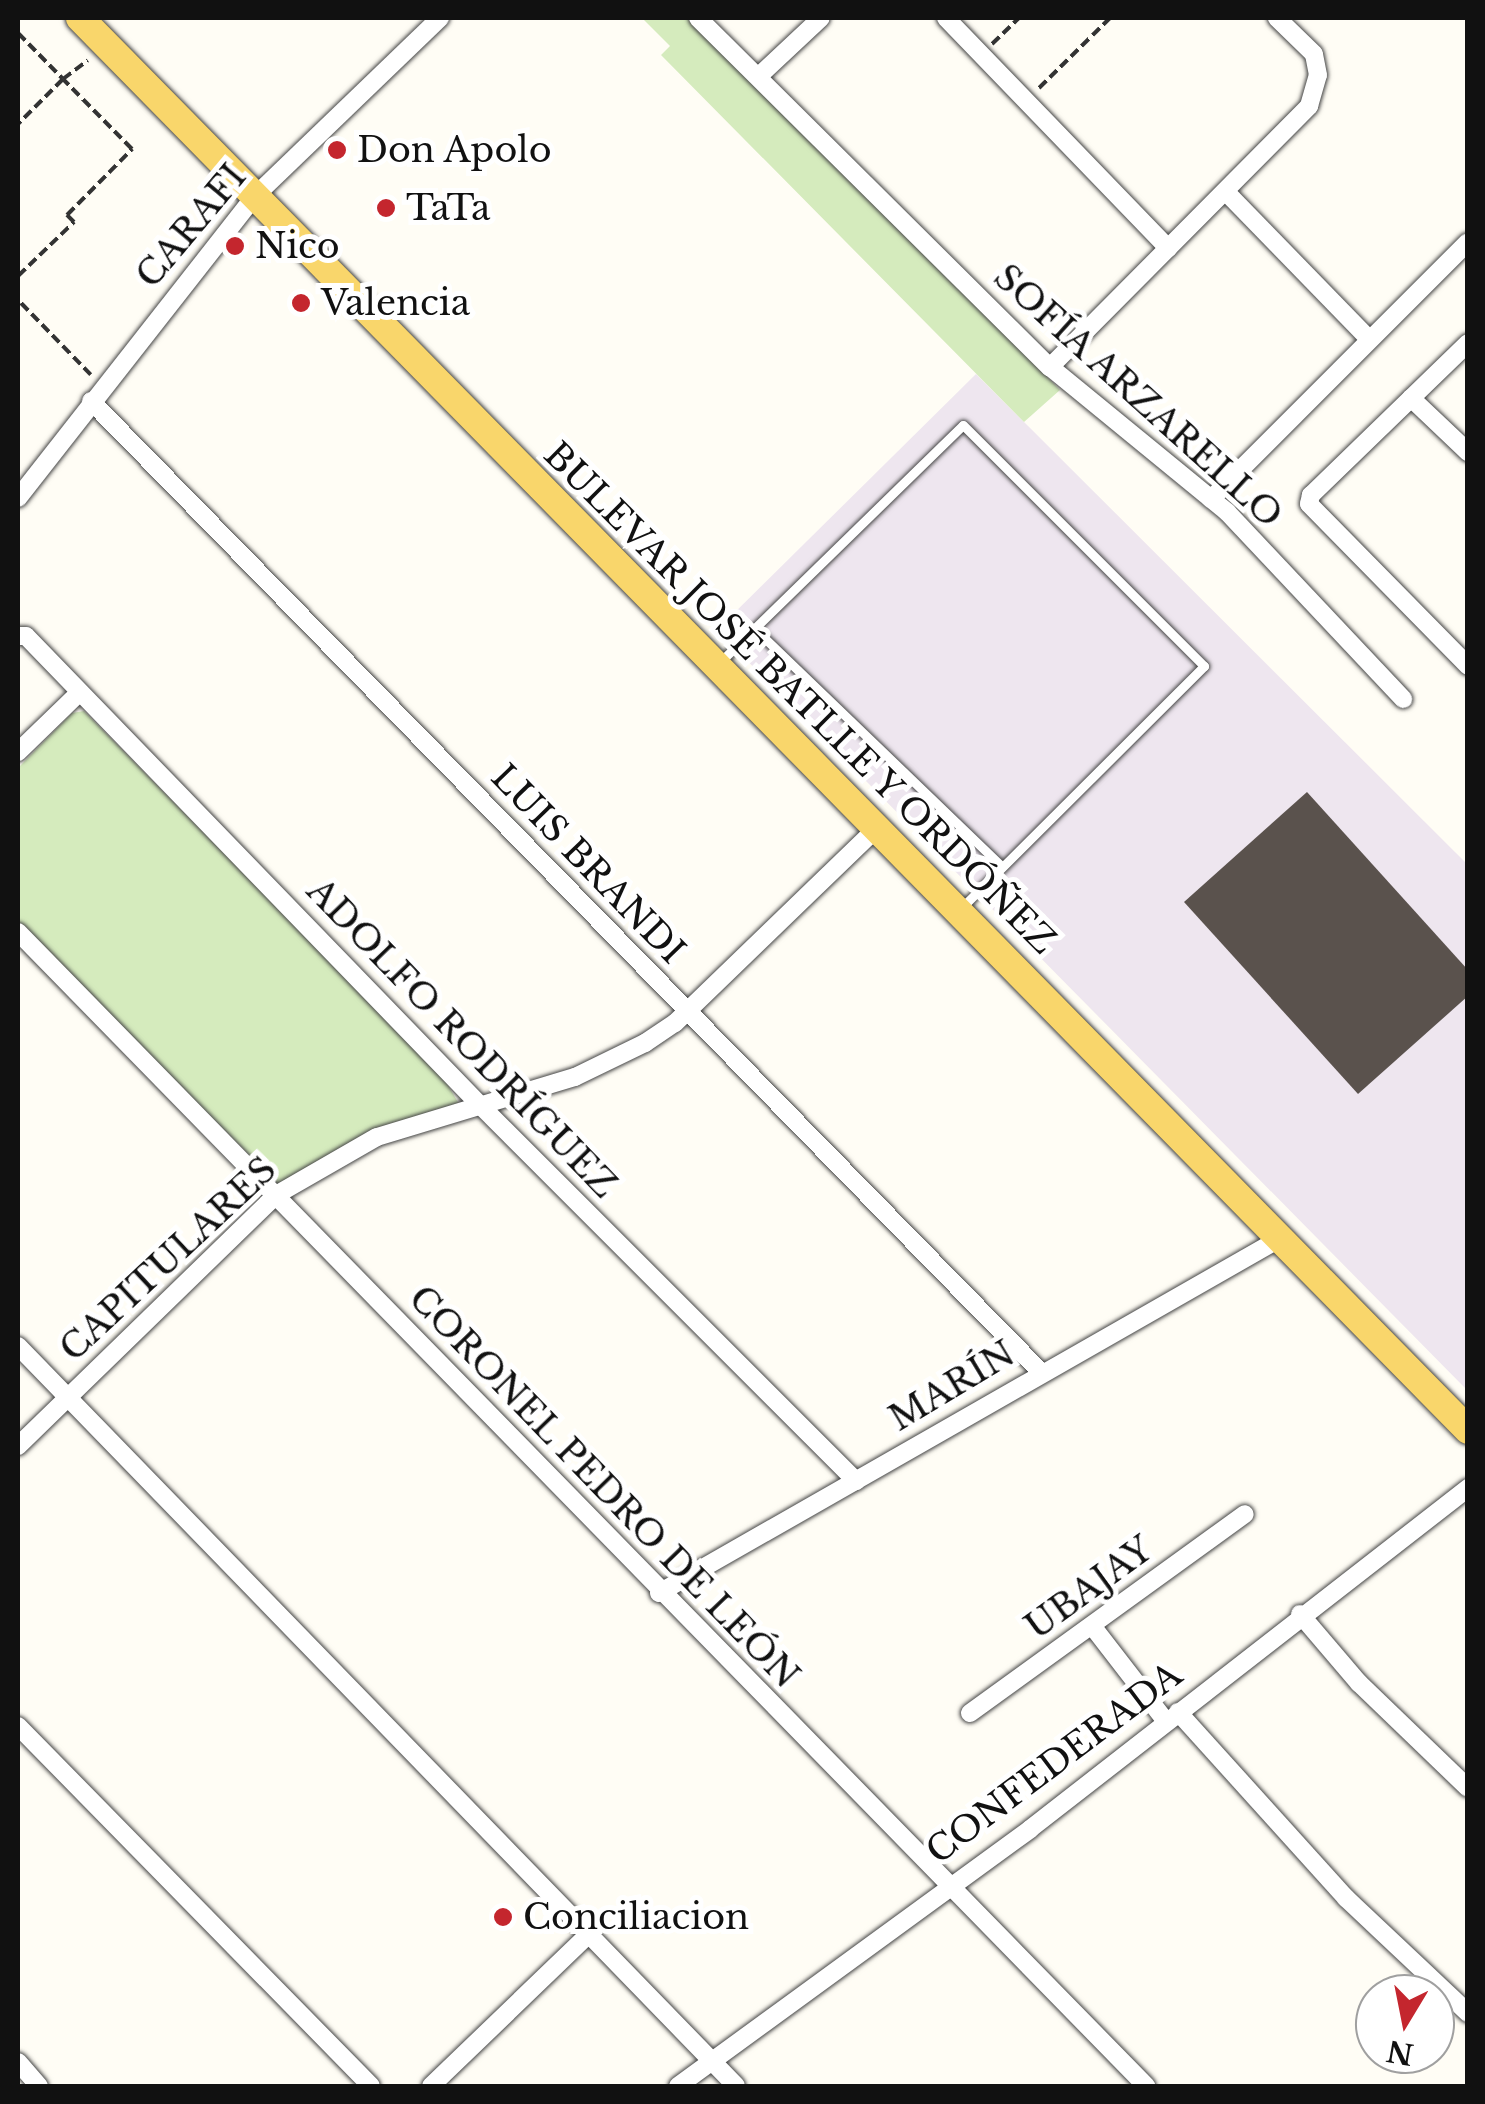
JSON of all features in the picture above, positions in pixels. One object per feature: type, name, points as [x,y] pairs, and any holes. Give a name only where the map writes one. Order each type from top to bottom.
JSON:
[{"type":"main road","name":"BULEVAR JOSÉ BATLLE Y ORDÓÑEZ","points":[[80,18],[1468,1430]]},
{"type":"street","name":"CARAFI","points":[[18,498],[96,393],[255,196],[440,18]]},
{"type":"street","name":"SOFÍA ARZARELLO","points":[[698,18],[760,75],[1050,366],[1211,499],[1404,699]]},
{"type":"street","points":[[760,75],[821,18]]},
{"type":"street","points":[[946,18],[1168,248]]},
{"type":"street","points":[[1050,366],[1309,106],[1317,81],[1314,54],[1277,18]]},
{"type":"street","points":[[1226,192],[1367,337]]},
{"type":"street","points":[[1211,499],[1367,337],[1468,242]]},
{"type":"street","points":[[1468,343],[1311,495],[1309,504],[1468,666]]},
{"type":"street","name":"LUIS BRANDI","points":[[96,393],[687,1012],[1040,1371]]},
{"type":"street","points":[[1411,398],[1468,452]]},
{"type":"street","name":"ADOLFO RODRÍGUEZ","points":[[20,633],[480,1105],[856,1481]]},
{"type":"street","points":[[18,752],[80,692]]},
{"type":"street","name":"CAPITULARES","points":[[18,1446],[276,1195],[377,1137],[602,1064],[687,1012],[874,830]]},
{"type":"street","name":"CORONEL PEDRO DE LEÓN","points":[[18,932],[659,1594],[1146,2086]]},
{"type":"street","name":"MARÍN","points":[[659,1594],[1040,1371],[1281,1238]]},
{"type":"street","points":[[18,1346],[736,2086]]},
{"type":"street","name":"CONFEDERADA","points":[[678,2086],[708,2059],[1030,1829],[1300,1614],[1468,1488]]},
{"type":"street","name":"UBAJAY","points":[[970,1713],[1245,1514]]},
{"type":"street","points":[[1300,1614],[1359,1683],[1468,1788]]},
{"type":"street","points":[[1093,1626],[1171,1716],[1346,1898],[1468,2013]]},
{"type":"street","points":[[18,1726],[371,2086]]},
{"type":"street","points":[[432,2086],[588,1935]]},
{"type":"street","points":[[18,2062],[39,2086]]},
{"type":"lane","points":[[714,667],[964,425],[1204,666],[956,912]]},
{"type":"lane","points":[[754,628],[1002,867]]},
{"type":"path","points":[[981,54],[1020,18]]},
{"type":"path","points":[[1026,102],[1110,18]]},
{"type":"path","points":[[18,33],[132,149],[67,216],[74,222],[18,276]]},
{"type":"path","points":[[18,124],[64,79],[107,45]]},
{"type":"path","points":[[19,303],[96,393]]},
{"type":"shaded area","points":[[976,374],[1467,864],[1467,1390],[717,630]]},
{"type":"green space","points":[[642,18],[688,18],[701,25],[1060,390],[1024,422],[661,55],[670,46]]},
{"type":"green space","points":[[84,711],[442,1075],[459,1104],[358,1140],[278,1184],[18,922],[18,768],[72,713]]},
{"type":"building","points":[[1307,792],[1468,970],[1468,996],[1358,1094],[1184,902]]},
{"type":"place","name":"Don Apolo","points":[[337,150]]},
{"type":"place","name":"TaTa","points":[[386,208]]},
{"type":"place","name":"Nico","points":[[235,246]]},
{"type":"place","name":"Valencia","points":[[301,303]]},
{"type":"place","name":"Conciliacion","points":[[503,1917]]}]
